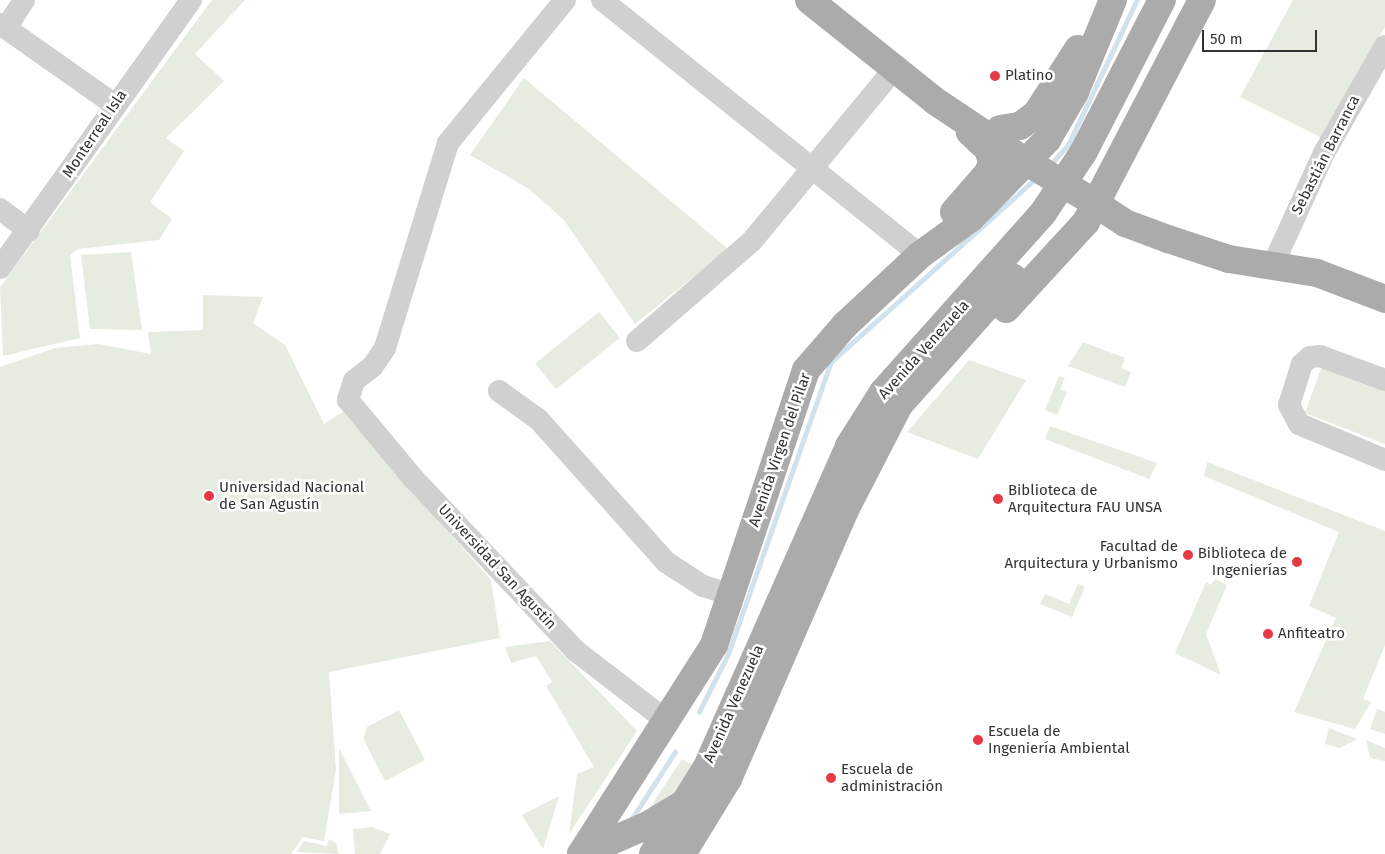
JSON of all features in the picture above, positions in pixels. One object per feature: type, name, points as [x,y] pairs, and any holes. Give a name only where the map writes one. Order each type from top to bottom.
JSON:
[{"type":"main road","points":[[809,0],[897,66],[1000,130],[1026,154]]},
{"type":"main road","name":"Avenida Venezuela","points":[[653,854],[707,767],[849,446],[883,392],[1043,213],[1083,153],[1162,0]]},
{"type":"main road","name":"Avenida Venezuela","points":[[682,854],[728,779],[845,510],[899,406],[1057,224],[1098,162],[1182,0]]},
{"type":"main road","points":[[885,431],[923,398],[1060,252],[1097,196],[1202,0]]},
{"type":"main road","points":[[1000,130],[1020,126],[1037,113],[1089,30],[1110,7]]},
{"type":"main road","name":"Avenida Virgen del Pilar","points":[[581,854],[714,645],[806,370],[819,351],[920,255],[971,218],[1047,140],[1075,92],[1110,7]]},
{"type":"main road","points":[[897,66],[984,143],[992,162],[983,179],[920,255]]},
{"type":"main road","points":[[935,101],[1097,196],[1125,223],[1202,248],[1229,259],[1317,273],[1385,299]]},
{"type":"main road","points":[[581,854],[648,825],[687,801]]},
{"type":"street","points":[[24,0],[3,26],[114,104]]},
{"type":"street","name":"Monterreal Isla","points":[[0,268],[29,231],[114,104],[191,0]]},
{"type":"street","name":"Universidad San Agustin","points":[[564,0],[448,143],[385,348],[373,366],[354,381],[349,393],[351,407],[413,478],[576,651],[667,721]]},
{"type":"street","points":[[602,0],[814,168],[920,255]]},
{"type":"street","name":"Sebastián Barranca","points":[[1272,267],[1324,153],[1385,46]]},
{"type":"street","points":[[637,341],[742,252],[814,168],[897,66]]},
{"type":"street","points":[[0,209],[29,231]]},
{"type":"street","points":[[1385,380],[1320,356],[1310,357],[1302,364],[1289,405],[1299,424],[1385,460]]},
{"type":"street","points":[[498,392],[539,420],[666,562],[702,586],[732,595]]},
{"type":"shaded area","points":[[212,0],[245,0],[195,54],[224,81],[166,138],[184,151],[150,202],[172,219],[159,240],[78,249],[70,255],[80,338],[3,356],[0,287]]},
{"type":"shaded area","points":[[1293,0],[1385,0],[1385,27],[1322,138],[1240,97]]},
{"type":"shaded area","points":[[524,78],[728,249],[635,324],[564,220],[529,189],[470,155]]},
{"type":"shaded area","points":[[131,252],[142,330],[90,329],[81,255]]},
{"type":"shaded area","name":"Universidad Nacional de San Agustín","points":[[203,295],[263,297],[253,323],[285,345],[324,424],[343,412],[491,580],[500,638],[329,672],[336,770],[324,841],[303,837],[291,854],[0,854],[0,367],[55,348],[99,344],[151,354],[148,332],[203,330]]},
{"type":"shaded area","points":[[599,312],[620,338],[556,389],[535,364]]},
{"type":"shaded area","points":[[1083,342],[1125,358],[1121,368],[1131,372],[1125,387],[1068,366]]},
{"type":"shaded area","points":[[969,360],[1026,380],[978,459],[907,432]]},
{"type":"shaded area","points":[[1323,363],[1385,387],[1385,444],[1305,413]]},
{"type":"shaded area","points":[[1059,376],[1065,378],[1060,389],[1067,392],[1057,415],[1045,410]]},
{"type":"shaded area","points":[[1050,426],[1157,463],[1149,479],[1045,439]]},
{"type":"shaded area","points":[[1207,462],[1385,531],[1385,645],[1363,699],[1371,702],[1355,729],[1294,712],[1336,618],[1309,606],[1339,532],[1204,476]]},
{"type":"shaded area","points":[[1215,579],[1227,585],[1206,634],[1221,675],[1175,653],[1206,582],[1211,585]]},
{"type":"shaded area","points":[[1078,584],[1085,587],[1072,617],[1040,604],[1045,594],[1069,604]]},
{"type":"shaded area","points":[[550,641],[637,731],[569,834],[577,774],[594,767],[546,686],[552,682],[536,656],[511,663],[505,647]]},
{"type":"shaded area","points":[[1377,709],[1385,712],[1385,734],[1370,729]]},
{"type":"shaded area","points":[[399,710],[425,760],[385,781],[363,738],[367,727]]},
{"type":"shaded area","points":[[1329,728],[1357,739],[1340,748],[1325,744]]},
{"type":"shaded area","points":[[1366,740],[1385,748],[1385,761],[1370,758]]},
{"type":"shaded area","points":[[339,748],[371,811],[339,814]]},
{"type":"shaded area","points":[[682,759],[696,767],[672,801],[641,821]]},
{"type":"shaded area","points":[[559,796],[543,849],[522,815]]},
{"type":"shaded area","points":[[372,827],[390,834],[380,854],[355,854],[353,829]]},
{"type":"shaded area","points":[[329,839],[336,843],[339,854],[297,852],[304,841],[327,846]]},
{"type":"waterway","points":[[1049,166],[1068,145],[1137,0]]},
{"type":"waterway","points":[[699,712],[728,654],[831,362],[1036,178]]},
{"type":"waterway","points":[[631,820],[675,752]]},
{"type":"place","name":"Platino","points":[[995,76]]},
{"type":"place","name":"Universidad Nacional de San Agustín","points":[[209,496]]},
{"type":"place","name":"Biblioteca de Arquitectura FAU UNSA","points":[[998,499]]},
{"type":"place","name":"Facultad de Arquitectura y Urbanismo","points":[[1188,555]]},
{"type":"place","name":"Biblioteca de Ingenierías","points":[[1297,562]]},
{"type":"place","name":"Anfiteatro","points":[[1268,634]]},
{"type":"place","name":"Escuela de Ingeniería Ambiental","points":[[978,740]]},
{"type":"place","name":"Escuela de administración","points":[[831,778]]}]
